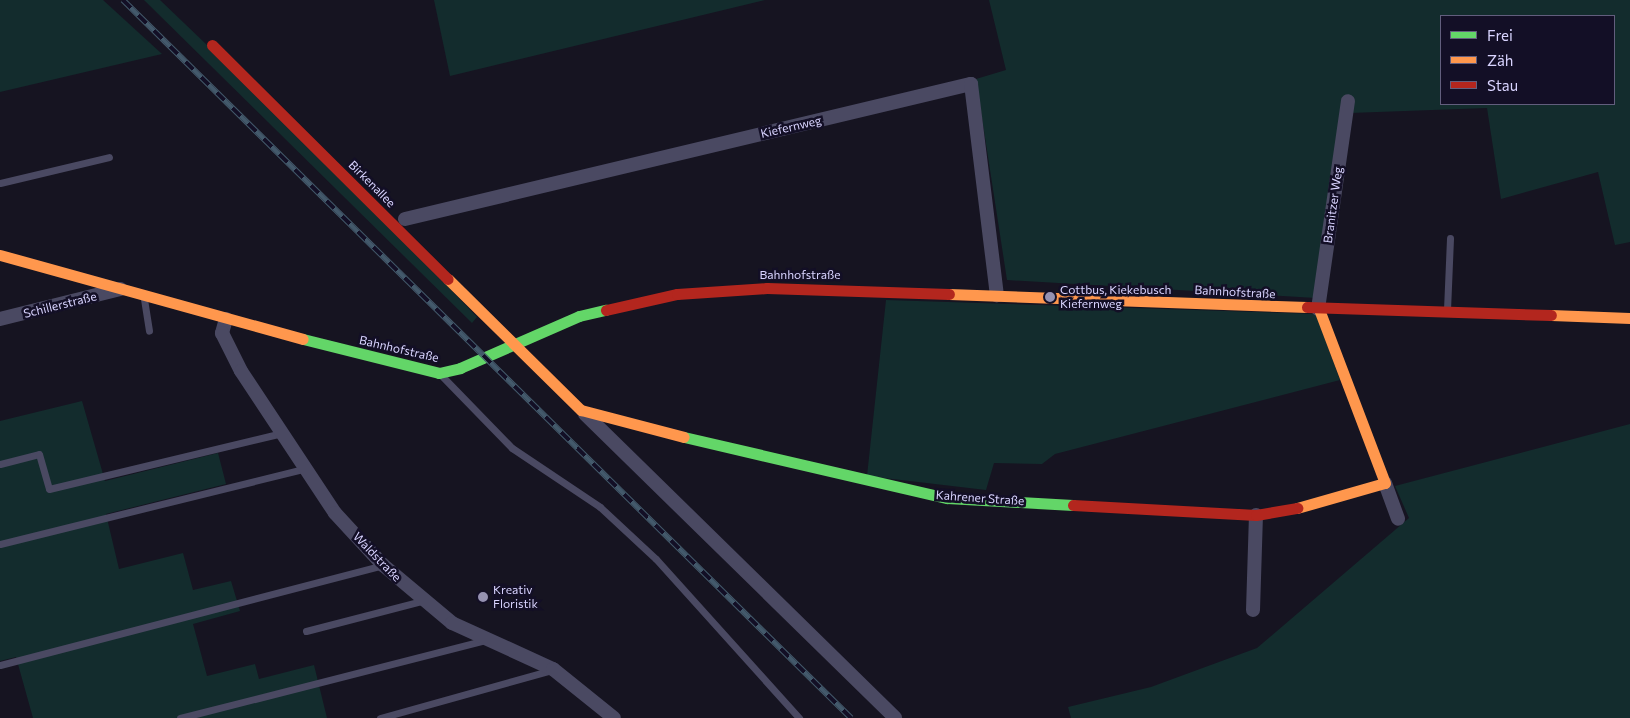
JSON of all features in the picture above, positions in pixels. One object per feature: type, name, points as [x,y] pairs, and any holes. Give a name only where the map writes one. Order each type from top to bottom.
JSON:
[{"type":"main road","name":"Birkenallee","points":[[212,45],[512,343]]},
{"type":"main road","name":"Bahnhofstraße","points":[[0,255],[144,296],[439,373],[460,368],[512,343],[579,316],[694,292],[834,288],[1319,309],[1630,318]]},
{"type":"main road","points":[[1319,309],[1385,483]]},
{"type":"main road","name":"Kahrener Straße","points":[[512,343],[581,410],[603,418],[947,498],[1256,515],[1385,483]]},
{"type":"street","name":"Kiefernweg","points":[[405,219],[971,84],[997,295]]},
{"type":"street","name":"Branitzer Weg","points":[[1319,309],[1348,101]]},
{"type":"street","name":"Schillerstraße","points":[[0,319],[121,289]]},
{"type":"street","name":"Waldstraße","points":[[226,318],[222,333],[241,371],[335,513],[383,565],[422,600],[452,622],[553,670],[614,718]]},
{"type":"street","name":"Kahrener Straße","points":[[581,410],[895,718]]},
{"type":"street","points":[[1385,483],[1398,519]]},
{"type":"street","points":[[1253,610],[1256,515]]},
{"type":"lane","points":[[0,183],[109,157]]},
{"type":"lane","points":[[1446,313],[1450,238]]},
{"type":"lane","points":[[144,296],[149,330]]},
{"type":"lane","points":[[439,373],[512,448],[600,507],[656,559],[800,718]]},
{"type":"lane","points":[[0,464],[39,454],[49,489],[282,433]]},
{"type":"lane","points":[[0,544],[306,468]]},
{"type":"lane","points":[[0,665],[383,565]]},
{"type":"lane","points":[[306,631],[422,600]]},
{"type":"lane","points":[[180,718],[488,639]]},
{"type":"lane","points":[[380,718],[553,670]]},
{"type":"green space","points":[[0,0],[103,0],[162,54],[0,92]]},
{"type":"green space","points":[[144,0],[160,0],[303,137],[477,317],[472,323]]},
{"type":"green space","points":[[434,0],[765,0],[450,76]]},
{"type":"green space","points":[[989,0],[1630,0],[1630,242],[1615,245],[1598,172],[1501,199],[1487,108],[1350,113],[1316,298],[1007,280],[976,79],[1006,70]]},
{"type":"green space","points":[[886,300],[1316,314],[1340,380],[1055,454],[1042,464],[994,463],[986,490],[867,476]]},
{"type":"green space","points":[[82,401],[105,481],[218,453],[226,484],[106,514],[119,569],[183,553],[193,590],[231,581],[240,611],[193,624],[207,676],[255,664],[259,679],[314,665],[327,718],[33,718],[16,657],[0,661],[0,421]]},
{"type":"green space","points":[[1630,424],[1630,718],[1071,718],[1068,707],[1151,687],[1257,648],[1409,518],[1395,486]]},
{"type":"railway","points":[[123,0],[851,718]]},
{"type":"traffic: fast","points":[[303,339],[439,373],[460,368],[579,316],[606,310]]},
{"type":"traffic: fast","points":[[684,437],[947,498],[1073,505]]},
{"type":"traffic: slow","points":[[0,255],[303,339]]},
{"type":"traffic: slow","points":[[448,279],[581,410],[684,437]]},
{"type":"traffic: slow","points":[[949,294],[1307,307]]},
{"type":"traffic: slow","points":[[1297,508],[1385,483],[1319,309]]},
{"type":"traffic: slow","points":[[1551,315],[1630,318]]},
{"type":"traffic: jam","points":[[212,45],[448,279]]},
{"type":"traffic: jam","points":[[606,310],[677,294],[767,288],[949,294]]},
{"type":"traffic: jam","points":[[1307,307],[1551,315]]},
{"type":"traffic: jam","points":[[1073,505],[1256,515],[1297,508]]},
{"type":"place","name":"Cottbus, Kiekebusch Kiefernweg","points":[[1050,297]]},
{"type":"place","name":"Kreativ Floristik","points":[[483,597]]}]
